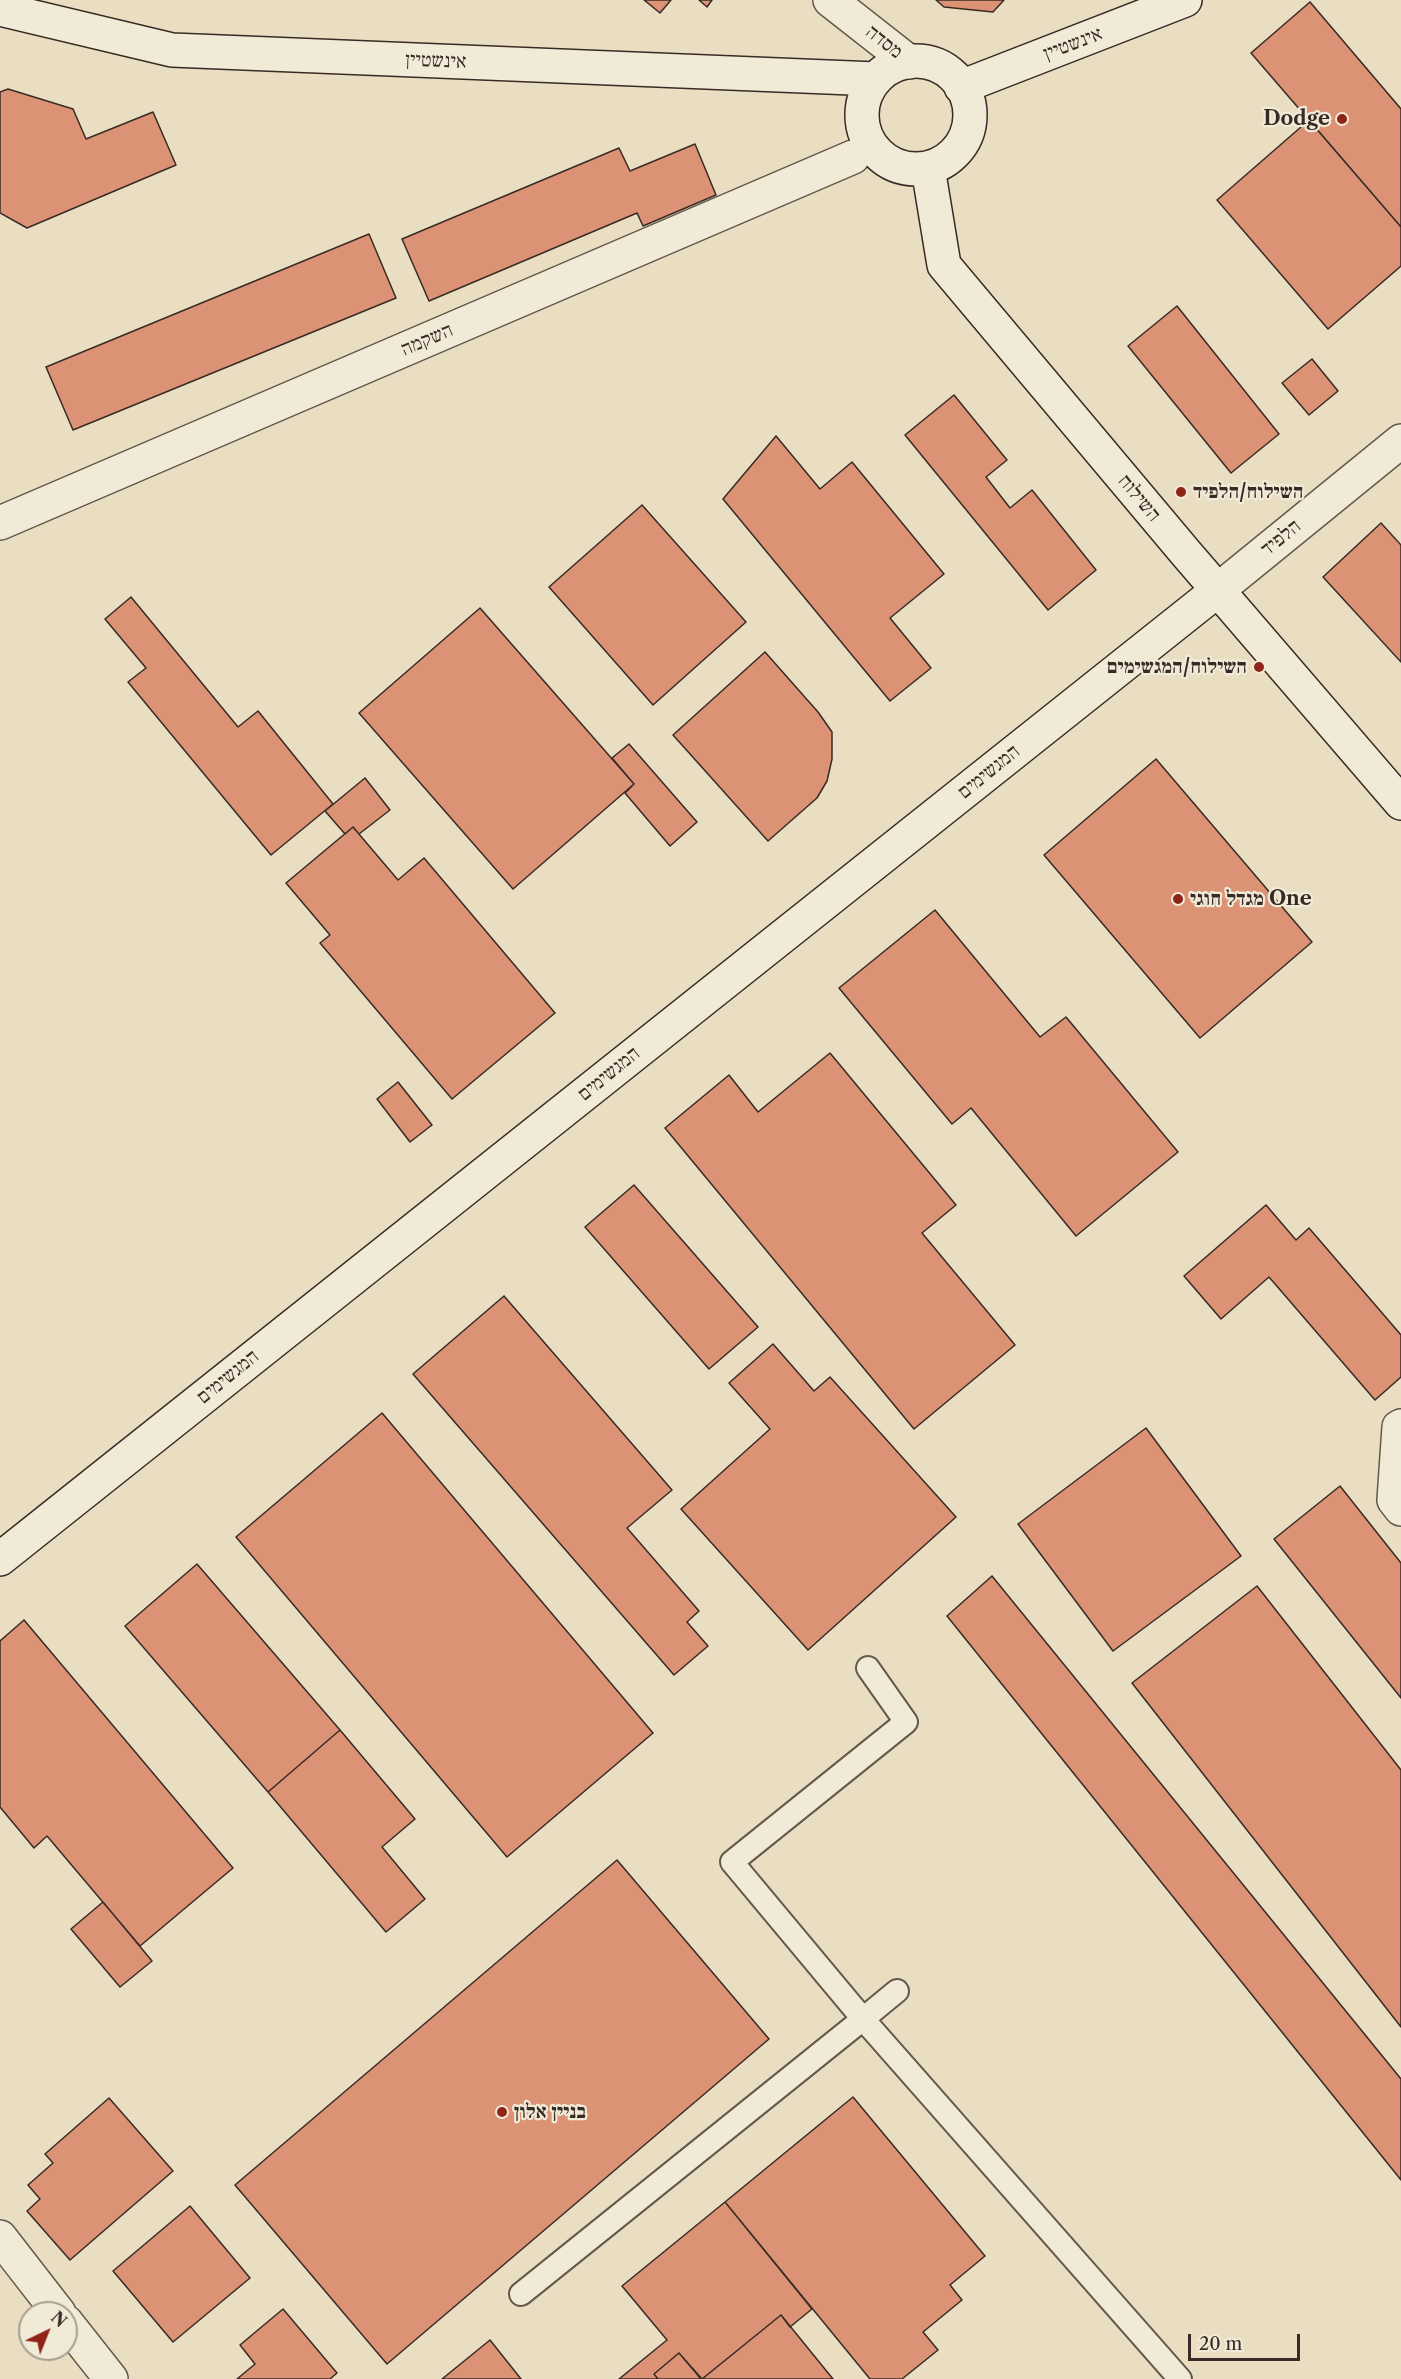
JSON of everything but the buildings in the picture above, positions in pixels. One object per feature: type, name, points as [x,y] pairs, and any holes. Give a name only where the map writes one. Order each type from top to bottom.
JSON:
[{"type":"street","name":"מסדה","points":[[830,0],[909,62]]},
{"type":"street","name":"אינשטיין","points":[[961,87],[1185,0]]},
{"type":"street","name":"אינשטיין","points":[[0,9],[172,50],[876,79]]},
{"type":"street","points":[[909,62],[924,62],[939,67],[951,75],[961,87],[969,111],[970,120],[966,136],[943,162],[928,168],[913,169],[898,166],[884,159],[873,149],[862,121],[863,106],[868,91],[876,79],[897,65],[909,62]]},
{"type":"street","name":"השקמה","points":[[0,523],[853,157]]},
{"type":"street","name":"השילוח","points":[[928,168],[944,265],[1401,803]]},
{"type":"street","name":"הלפיד","points":[[1218,590],[1401,441]]},
{"type":"street","name":"המגשימים","points":[[0,1559],[1218,590]]},
{"type":"street","points":[[1401,1426],[1399,1427],[1394,1500],[1401,1509]]},
{"type":"street","points":[[0,2237],[50,2301]]},
{"type":"street","points":[[78,2337],[111,2379]]},
{"type":"lane","points":[[868,1668],[906,1722],[732,1862],[863,2019],[1180,2379]]},
{"type":"lane","points":[[521,2294],[897,1991]]},
{"type":"place","name":"Dodge","points":[[1342,119]]},
{"type":"place","name":"השילוח/הלפיד","points":[[1181,492]]},
{"type":"place","name":"השילוח/המגשימים","points":[[1259,667]]},
{"type":"place","name":"מגדל חוגי One","points":[[1178,899]]},
{"type":"place","name":"בניין אלון","points":[[502,2112]]}]
